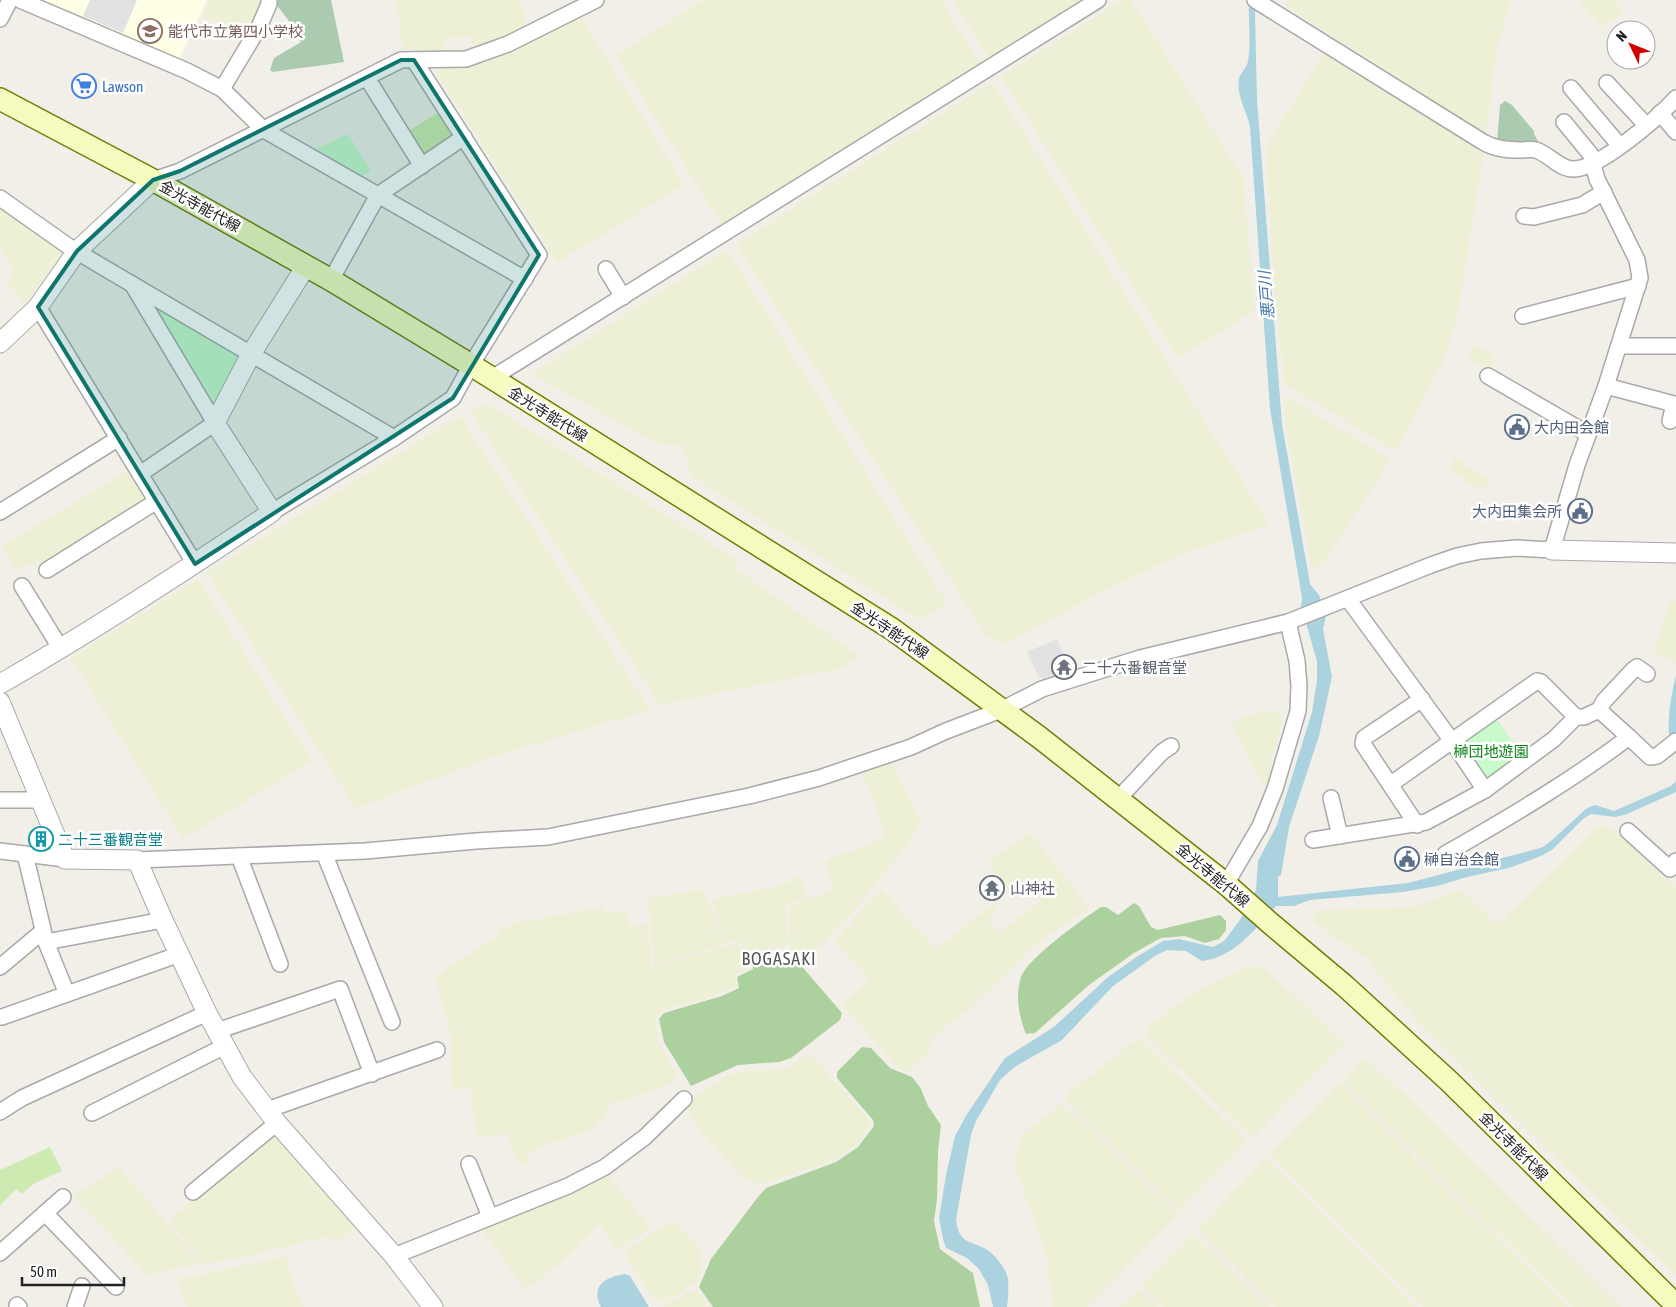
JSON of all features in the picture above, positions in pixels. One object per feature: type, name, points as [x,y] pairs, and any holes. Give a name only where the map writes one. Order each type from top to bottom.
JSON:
[{"type":"main road","name":"金光寺能代線","points":[[0,99],[153,180],[331,280],[492,378],[892,629],[1039,737],[1118,799],[1234,891],[1345,986],[1450,1082],[1676,1305]]},
{"type":"street","points":[[0,19],[10,0]]},
{"type":"street","points":[[20,0],[222,89],[264,130],[525,279]]},
{"type":"street","points":[[222,89],[259,27],[270,4],[269,0]]},
{"type":"street","points":[[1,339],[38,307],[77,251],[153,180],[180,171],[401,60],[466,59],[508,44],[582,4],[596,0]]},
{"type":"street","points":[[492,378],[1098,0]]},
{"type":"street","points":[[1257,1],[1492,147],[1535,150],[1550,156],[1565,167],[1574,169],[1605,158],[1676,98]]},
{"type":"street","points":[[0,684],[61,649],[195,564],[272,512],[394,438],[453,398],[538,255],[414,60]]},
{"type":"street","points":[[367,78],[422,166]]},
{"type":"street","points":[[1606,83],[1646,125]]},
{"type":"street","points":[[1571,88],[1620,146]]},
{"type":"street","points":[[1660,113],[1676,132]]},
{"type":"street","points":[[1564,122],[1596,161]]},
{"type":"street","points":[[331,280],[378,196],[464,137]]},
{"type":"street","points":[[1552,550],[1588,434],[1620,346],[1640,278],[1637,260],[1594,168],[1596,161]]},
{"type":"street","points":[[1524,216],[1534,217],[1582,205],[1604,192]]},
{"type":"street","points":[[0,198],[77,251],[394,438]]},
{"type":"street","points":[[140,474],[216,423],[251,354],[306,266]]},
{"type":"street","points":[[606,269],[623,298]]},
{"type":"street","points":[[130,281],[272,512]]},
{"type":"street","points":[[1523,316],[1638,286]]},
{"type":"street","points":[[38,307],[195,564]]},
{"type":"street","points":[[1620,346],[1676,346]]},
{"type":"street","points":[[1488,376],[1566,423],[1588,434]]},
{"type":"street","points":[[1606,386],[1674,404],[1670,421]]},
{"type":"street","points":[[0,512],[119,438]]},
{"type":"street","points":[[47,570],[157,501]]},
{"type":"street","points":[[0,851],[65,859],[137,860],[364,851],[548,837],[715,803],[819,778],[911,747],[1001,710],[1042,689],[1140,658],[1288,622],[1431,565],[1481,551],[1517,548],[1676,553]]},
{"type":"street","points":[[22,586],[61,649]]},
{"type":"street","points":[[1348,599],[1422,699],[1485,790]]},
{"type":"street","points":[[1234,891],[1275,789],[1298,711],[1297,661],[1288,622]]},
{"type":"street","points":[[1391,784],[1537,681],[1541,682],[1576,717],[1584,717],[1599,710],[1604,701],[1634,669],[1638,668],[1647,674]]},
{"type":"street","points":[[1417,824],[1363,744],[1364,738],[1422,699]]},
{"type":"street","points":[[0,702],[65,859]]},
{"type":"street","points":[[1599,710],[1650,757],[1657,756],[1673,743]]},
{"type":"street","points":[[1313,840],[1426,822],[1485,790],[1554,739],[1576,717]]},
{"type":"street","points":[[1445,854],[1526,807],[1601,759],[1629,737]]},
{"type":"street","points":[[1118,799],[1162,752],[1171,746]]},
{"type":"street","points":[[1330,798],[1340,836]]},
{"type":"street","points":[[0,800],[42,800]]},
{"type":"street","points":[[1628,831],[1670,869],[1676,861]]},
{"type":"street","points":[[324,853],[392,1022]]},
{"type":"street","points":[[25,854],[45,936],[67,994]]},
{"type":"street","points":[[239,856],[280,964]]},
{"type":"street","points":[[137,860],[163,920],[221,1039],[242,1077],[272,1116],[394,1256],[433,1307]]},
{"type":"street","points":[[0,966],[45,936],[163,920]]},
{"type":"street","points":[[2,1017],[180,954]]},
{"type":"street","points":[[92,1114],[221,1039],[340,989],[372,1074]]},
{"type":"street","points":[[0,1112],[22,1098],[208,1012]]},
{"type":"street","points":[[193,1192],[272,1116],[372,1074],[437,1050]]},
{"type":"street","points":[[394,1256],[568,1186],[605,1167],[645,1137],[684,1099]]},
{"type":"street","points":[[469,1164],[490,1217]]},
{"type":"street","points":[[0,1253],[63,1197]]},
{"type":"street","points":[[45,1213],[116,1287]]},
{"type":"street","points":[[75,1307],[82,1286]]},
{"type":"highlighted area","points":[[401,60],[414,60],[539,255],[453,398],[195,564],[38,307],[77,251],[153,180],[180,171]]},
{"type":"shaded area","name":"能代市立第四小学校","points":[[35,0],[207,0],[178,61]]},
{"type":"shaded area","points":[[90,0],[137,0],[123,33],[83,16]]},
{"type":"shaded area","points":[[210,0],[264,0],[249,37],[202,16]]},
{"type":"shaded area","points":[[275,0],[331,0],[344,62],[273,72],[270,70],[274,58],[301,42]]},
{"type":"shaded area","points":[[396,0],[520,0],[527,26],[481,49],[473,48],[470,36],[442,39],[445,52],[403,49]]},
{"type":"shaded area","points":[[703,0],[941,0],[981,65],[723,227],[616,55]]},
{"type":"shaded area","points":[[953,0],[1086,0],[990,60]]},
{"type":"shaded area","points":[[1123,0],[1131,0],[1243,177],[1255,311],[1178,358],[1001,76]]},
{"type":"shaded area","points":[[1286,0],[1511,0],[1496,51],[1487,130],[1483,134],[1285,5]]},
{"type":"shaded area","points":[[1578,0],[1617,0],[1616,2],[1624,13],[1612,20],[1606,20],[1606,24],[1602,26]]},
{"type":"shaded area","points":[[579,13],[684,185],[557,263],[437,74],[439,68],[468,66]]},
{"type":"shaded area","points":[[1326,51],[1484,151],[1458,314],[1442,364],[1396,451],[1286,385],[1283,370],[1274,286],[1266,145]]},
{"type":"shaded area","points":[[992,82],[1269,524],[1173,558],[1104,591],[1003,645],[987,637],[736,244]]},
{"type":"shaded area","points":[[1505,101],[1512,105],[1534,131],[1539,143],[1497,142],[1500,105]]},
{"type":"shaded area","points":[[0,207],[58,247],[60,259],[25,305],[8,284],[13,268],[0,246]]},
{"type":"shaded area","points":[[727,250],[947,603],[920,620],[692,477],[684,452],[680,447],[654,442],[532,374]]},
{"type":"shaded area","points":[[1477,345],[1493,356],[1495,361],[1491,369],[1488,370],[1469,359],[1474,346]]},
{"type":"shaded area","points":[[1284,397],[1288,397],[1391,460],[1323,563],[1316,569],[1312,567],[1286,429]]},
{"type":"shaded area","points":[[487,403],[735,558],[736,569],[860,656],[843,668],[660,705],[470,411]]},
{"type":"shaded area","points":[[460,416],[650,710],[503,754],[355,808],[207,572]]},
{"type":"shaded area","points":[[1456,457],[1474,471],[1490,479],[1483,491],[1466,481],[1448,466]]},
{"type":"shaded area","points":[[129,470],[148,502],[41,566],[37,560],[16,572],[1,547]]},
{"type":"shaded area","points":[[198,579],[312,761],[183,839],[71,658]]},
{"type":"shaded area","points":[[1671,600],[1676,602],[1676,663],[1653,652]]},
{"type":"shaded area","points":[[1057,639],[1065,657],[1054,662],[1060,675],[1045,681],[1037,674],[1027,652]]},
{"type":"shaded area","points":[[1261,711],[1279,712],[1283,718],[1272,759],[1271,776],[1265,787],[1232,726],[1234,722]]},
{"type":"shaded area","points":[[889,760],[921,823],[910,841],[852,913],[805,962],[791,952],[788,907],[834,889],[826,863],[829,859],[880,840],[884,834],[871,792],[861,771]]},
{"type":"shaded area","points":[[1598,827],[1610,827],[1676,888],[1676,1276],[1417,1021],[1365,957],[1315,924],[1312,917],[1319,910],[1415,907],[1460,890],[1498,924]]},
{"type":"shaded area","points":[[1030,832],[1089,908],[1036,945],[968,1010],[933,1037],[926,1055],[906,1072],[897,1066],[842,1005],[869,979],[834,942],[881,889],[936,949],[994,904],[998,910],[987,919],[999,933],[1041,901],[1029,884],[1012,895],[987,863]]},
{"type":"shaded area","points":[[800,876],[808,896],[785,904],[789,946],[746,955],[739,940],[725,944],[711,899],[777,887]]},
{"type":"shaded area","points":[[704,889],[723,945],[654,965],[648,898]]},
{"type":"shaded area","points":[[603,907],[605,914],[626,911],[629,925],[648,923],[651,967],[738,943],[749,968],[734,976],[737,987],[700,1000],[662,1010],[656,1019],[658,1041],[677,1075],[671,1084],[609,1106],[608,1113],[594,1128],[527,1153],[530,1162],[519,1166],[507,1134],[477,1138],[470,1088],[452,1090],[451,1034],[435,979],[450,965],[495,938],[501,929],[516,923]]},
{"type":"shaded area","points":[[1262,966],[1345,1043],[1252,1139],[1144,1035],[1150,1025],[1195,991],[1245,968]]},
{"type":"shaded area","points":[[1141,1039],[1248,1141],[1179,1211],[1065,1101],[1067,1094],[1134,1041]]},
{"type":"shaded area","points":[[808,1055],[814,1058],[870,1121],[870,1127],[856,1145],[834,1160],[757,1185],[739,1174],[692,1121],[687,1106],[690,1100],[726,1076],[745,1071],[773,1070],[787,1067]]},
{"type":"shaded area","points":[[1364,1058],[1402,1091],[1622,1307],[1573,1307],[1343,1082]]},
{"type":"shaded area","points":[[1339,1083],[1568,1307],[1424,1307],[1268,1155]]},
{"type":"shaded area","points":[[1061,1104],[1178,1214],[1088,1307],[1053,1307],[1047,1258],[1016,1169],[1017,1152],[1022,1135]]},
{"type":"shaded area","points":[[274,1129],[358,1225],[338,1241],[324,1238],[310,1240],[250,1256],[203,1264],[169,1220]]},
{"type":"shaded area","points":[[1265,1158],[1418,1307],[1275,1307],[1196,1231]]},
{"type":"shaded area","points":[[118,1167],[165,1220],[200,1264],[147,1275],[73,1196]]},
{"type":"shaded area","points":[[606,1173],[650,1227],[648,1230],[620,1249],[616,1248],[599,1224],[564,1260],[526,1290],[479,1227]]},
{"type":"shaded area","points":[[676,1223],[703,1253],[702,1266],[695,1284],[669,1299],[659,1300],[651,1295],[625,1255],[628,1248],[665,1225]]},
{"type":"shaded area","points":[[1193,1233],[1270,1307],[1163,1307],[1141,1286]]},
{"type":"shaded area","points":[[285,1256],[295,1288],[304,1307],[187,1307],[177,1280]]},
{"type":"shaded area","points":[[1138,1289],[1158,1307],[1120,1307]]},
{"type":"shaded area","points":[[688,1291],[697,1291],[709,1307],[662,1307]]},
{"type":"green space","points":[[441,111],[455,134],[452,141],[428,155],[419,152],[407,132]]},
{"type":"green space","points":[[348,134],[371,171],[361,176],[315,150]]},
{"type":"green space","points":[[162,308],[241,358],[214,406],[154,309]]},
{"type":"green space","name":"榊団地遊園","points":[[1494,715],[1523,757],[1493,780],[1482,776],[1459,744]]},
{"type":"green space","points":[[1134,903],[1139,906],[1151,927],[1158,930],[1220,915],[1226,921],[1226,930],[1219,939],[1205,943],[1185,936],[1161,938],[1134,953],[1089,985],[1035,1033],[1026,1034],[1021,1020],[1018,991],[1021,977],[1026,969],[1057,939],[1101,907],[1106,907],[1118,915]]},
{"type":"green space","points":[[754,956],[799,963],[842,1013],[840,1020],[791,1058],[779,1062],[738,1065],[691,1086],[664,1042],[659,1019],[664,1013],[722,996],[739,988],[737,977],[753,969],[751,959]]},
{"type":"green space","points":[[862,1047],[871,1048],[890,1068],[912,1077],[920,1087],[928,1106],[941,1125],[934,1221],[940,1249],[973,1273],[980,1307],[713,1307],[699,1287],[711,1259],[766,1188],[836,1162],[858,1147],[874,1126],[873,1120],[837,1078],[837,1072]]},
{"type":"green space","points":[[50,1147],[62,1171],[33,1184],[22,1194],[16,1189],[0,1205],[0,1170]]},
{"type":"water","name":"悪戸川","points":[[1259,0],[1255,13],[1257,100],[1282,424],[1310,584],[1319,595],[1326,616],[1323,629],[1332,677],[1319,736],[1289,827],[1281,875],[1278,877],[1278,897],[1408,883],[1543,847],[1587,808],[1595,805],[1614,811],[1671,786],[1676,781],[1676,792],[1616,817],[1591,814],[1583,819],[1552,850],[1509,868],[1437,886],[1403,892],[1310,900],[1294,906],[1276,906],[1244,941],[1225,954],[1202,961],[1186,951],[1167,950],[1155,956],[1113,986],[1062,1040],[1016,1066],[1000,1080],[976,1121],[971,1135],[956,1220],[962,1237],[992,1253],[1007,1275],[1007,1307],[993,1307],[988,1285],[979,1269],[967,1258],[946,1248],[943,1239],[939,1218],[955,1136],[967,1114],[1005,1058],[1054,1027],[1108,977],[1163,941],[1179,939],[1213,947],[1224,941],[1240,920],[1256,890],[1258,861],[1277,825],[1312,712],[1317,680],[1317,661],[1301,606],[1302,598],[1270,409],[1250,127],[1238,85],[1248,58],[1250,42],[1249,2]]},
{"type":"water","points":[[1676,676],[1676,747],[1669,736],[1669,719]]},
{"type":"water","points":[[625,1274],[630,1276],[649,1307],[601,1307],[598,1300],[598,1288],[611,1277]]},
{"type":"place","name":"能代市立第四小学校","points":[[150,31]]},
{"type":"place","name":"Lawson","points":[[84,86]]},
{"type":"place","name":"大内田会館","points":[[1517,427]]},
{"type":"place","name":"大内田集会所","points":[[1580,511]]},
{"type":"place","name":"二十六番観音堂","points":[[1064,667]]},
{"type":"place","name":"二十三番観音堂","points":[[41,839]]},
{"type":"place","name":"榊自治会館","points":[[1407,859]]},
{"type":"place","name":"山神社","points":[[992,888]]},
{"type":"district","name":"BOGASAKI","points":[[779,958]]}]
